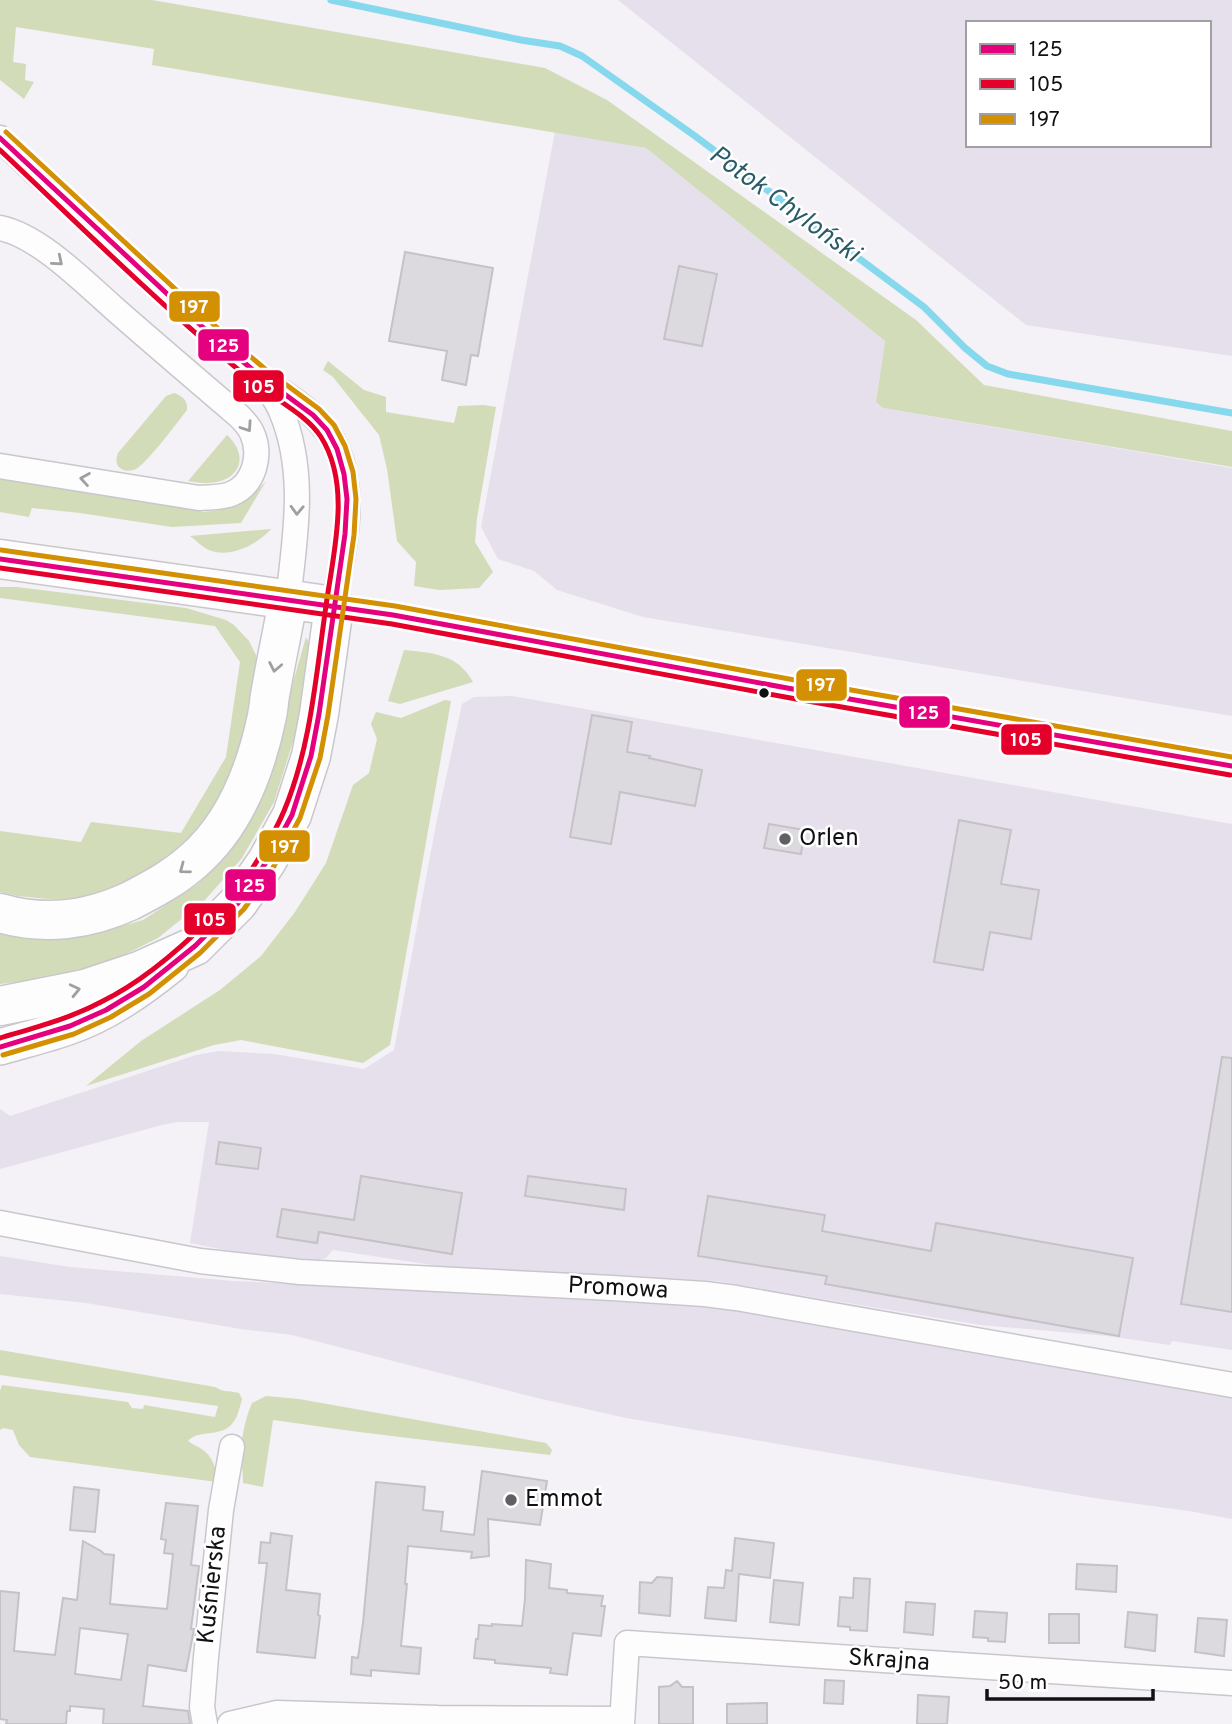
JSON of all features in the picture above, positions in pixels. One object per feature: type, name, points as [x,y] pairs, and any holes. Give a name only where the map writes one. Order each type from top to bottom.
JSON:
[{"type":"highway","points":[[0,559],[334,606],[317,724],[292,815],[267,861],[238,904],[195,946],[128,975],[85,989],[4,1006]]},
{"type":"highway","points":[[0,913],[42,921],[81,918],[116,907],[162,885],[194,861],[217,837],[239,803],[253,769],[268,716],[288,600]]},
{"type":"main road","points":[[16,1042],[70,1026],[106,1010],[144,987],[195,946]]},
{"type":"street","points":[[0,138],[109,241],[260,376],[313,415],[327,430],[338,449],[347,499],[345,534],[334,606],[393,614],[798,690],[1232,766]]},
{"type":"street","points":[[0,228],[12,230],[37,243],[94,291],[239,416],[248,425],[256,447],[253,470],[247,484],[233,493],[219,497],[199,498],[0,466]]},
{"type":"street","points":[[260,376],[280,409],[290,437],[298,486],[297,527],[288,600]]},
{"type":"street","name":"Promowa","points":[[0,1223],[201,1261],[300,1272],[612,1288],[726,1297],[1232,1385]]},
{"type":"street","name":"Kuśnierska","points":[[205,1724],[201,1707],[221,1510],[232,1447]]},
{"type":"street","name":"Skrajna","points":[[622,1722],[627,1643],[1232,1683]]},
{"type":"street","points":[[230,1724],[277,1713],[622,1722]]},
{"type":"shaded area","points":[[618,0],[1232,0],[1232,356],[1026,325]]},
{"type":"shaded area","points":[[555,131],[646,148],[885,341],[876,401],[883,408],[1232,468],[1232,716],[643,617],[557,590],[534,571],[498,559],[481,527]]},
{"type":"shaded area","points":[[512,696],[1232,824],[1232,1350],[1172,1341],[1170,1345],[1107,1336],[980,1325],[716,1281],[439,1266],[333,1250],[326,1258],[317,1260],[250,1255],[190,1243],[209,1122],[162,1125],[0,1169],[0,1109],[10,1116],[196,1055],[219,1051],[274,1054],[364,1069],[394,1050],[437,819],[462,704],[474,697]]},
{"type":"shaded area","points":[[0,1256],[70,1267],[234,1281],[651,1302],[733,1310],[1232,1397],[1232,1519],[626,1418],[292,1335],[86,1303],[0,1294]]},
{"type":"green space","points":[[0,0],[152,0],[545,68],[607,100],[916,320],[984,385],[1232,431],[1232,467],[883,408],[876,402],[885,341],[646,148],[152,65],[154,49],[16,27],[13,62],[26,64],[25,80],[34,82],[24,99],[0,80]]},
{"type":"green space","points":[[328,361],[364,390],[386,397],[386,412],[454,423],[458,406],[496,407],[475,542],[493,572],[479,588],[439,590],[414,586],[416,562],[397,541],[387,469],[379,435],[333,377],[323,370]]},
{"type":"green space","points":[[174,393],[184,399],[187,410],[141,465],[130,471],[120,468],[116,461],[118,453],[166,396]]},
{"type":"green space","points":[[227,435],[239,456],[239,463],[233,475],[213,483],[188,481]]},
{"type":"green space","points":[[0,479],[204,512],[239,504],[266,481],[241,523],[172,527],[32,508],[29,517],[0,512]]},
{"type":"green space","points":[[271,529],[251,545],[226,553],[209,550],[190,536]]},
{"type":"green space","points":[[0,587],[186,608],[234,625],[249,641],[256,655],[259,674],[244,752],[214,821],[140,885],[58,900],[0,892],[0,831],[81,842],[91,822],[181,833],[226,757],[240,662],[215,626],[0,598]]},
{"type":"green space","points":[[306,637],[312,649],[297,729],[274,802],[242,858],[205,900],[158,938],[116,959],[64,976],[0,984],[0,931],[15,936],[95,934],[143,920],[198,884],[224,858],[256,800]]},
{"type":"green space","points":[[404,650],[435,654],[452,660],[473,682],[400,704],[388,701]]},
{"type":"green space","points":[[445,700],[451,701],[390,1045],[363,1063],[241,1040],[214,1045],[86,1086],[141,1041],[220,990],[261,956],[295,912],[326,863],[353,785],[369,773],[377,739],[371,724],[376,712],[401,718]]},
{"type":"green space","points":[[0,1350],[239,1393],[242,1399],[240,1408],[229,1426],[188,1441],[212,1460],[217,1482],[30,1457],[19,1445],[13,1430],[0,1430],[2,1385],[128,1402],[132,1408],[143,1409],[144,1405],[215,1417],[218,1406],[0,1375]]},
{"type":"green space","points":[[266,1396],[299,1399],[546,1443],[552,1450],[550,1455],[273,1420],[263,1487],[243,1483],[243,1432],[252,1403]]},
{"type":"building","points":[[405,252],[493,268],[478,356],[471,355],[466,385],[442,380],[447,351],[389,341]]},
{"type":"building","points":[[679,266],[717,274],[702,346],[664,339]]},
{"type":"building","points":[[592,715],[632,722],[627,752],[702,770],[695,806],[620,792],[611,844],[570,837]]},
{"type":"building","points":[[959,820],[1011,830],[1001,884],[1039,890],[1031,939],[990,932],[983,970],[934,962]]},
{"type":"building","name":"Orlen","points":[[769,824],[805,830],[801,854],[764,848]]},
{"type":"building","points":[[1222,1057],[1232,1058],[1232,1312],[1181,1304]]},
{"type":"building","points":[[219,1142],[261,1148],[258,1169],[216,1164]]},
{"type":"building","points":[[361,1176],[462,1193],[452,1254],[319,1232],[317,1243],[277,1237],[282,1209],[354,1220]]},
{"type":"building","points":[[528,1176],[626,1189],[624,1210],[525,1196]]},
{"type":"building","points":[[708,1196],[825,1215],[822,1231],[931,1251],[936,1223],[1133,1258],[1119,1336],[825,1284],[827,1276],[698,1256]]},
{"type":"building","points":[[482,1471],[547,1481],[540,1525],[488,1519],[489,1556],[471,1558],[472,1552],[408,1546],[401,1646],[421,1648],[419,1674],[371,1670],[371,1676],[351,1674],[352,1657],[358,1658],[363,1623],[376,1482],[425,1487],[423,1510],[443,1512],[441,1531],[474,1535]]},
{"type":"building","points":[[74,1487],[99,1490],[95,1532],[70,1530]]},
{"type":"building","points":[[166,1503],[198,1506],[191,1565],[199,1566],[191,1629],[194,1629],[186,1671],[148,1665],[143,1706],[188,1711],[190,1724],[103,1724],[104,1709],[70,1706],[66,1724],[6,1724],[7,1720],[0,1719],[0,1591],[19,1593],[14,1651],[55,1655],[63,1598],[77,1600],[83,1541],[104,1554],[114,1555],[110,1604],[167,1609],[173,1554],[164,1553],[166,1540],[161,1539]],"holes":[[[80,1628],[128,1634],[121,1680],[75,1674]]]},
{"type":"building","points":[[271,1533],[292,1536],[286,1590],[320,1594],[315,1658],[257,1652],[267,1563],[259,1563],[261,1542],[270,1543]]},
{"type":"building","points":[[735,1538],[774,1543],[770,1578],[739,1574],[736,1621],[705,1618],[708,1587],[724,1588],[726,1570],[732,1571]]},
{"type":"building","points":[[526,1560],[551,1564],[549,1588],[567,1590],[567,1593],[603,1596],[601,1606],[605,1606],[601,1636],[573,1633],[567,1675],[550,1673],[551,1668],[495,1663],[495,1660],[474,1658],[479,1625],[522,1626]]},
{"type":"building","points":[[1077,1564],[1117,1566],[1116,1592],[1076,1589]]},
{"type":"building","points":[[657,1577],[672,1578],[670,1616],[639,1613],[640,1582],[652,1583]]},
{"type":"building","points":[[854,1578],[870,1579],[867,1631],[838,1626],[840,1597],[853,1598]]},
{"type":"building","points":[[774,1580],[803,1583],[799,1625],[770,1622]]},
{"type":"building","points":[[906,1602],[935,1604],[933,1635],[904,1632]]},
{"type":"building","points":[[975,1611],[1007,1613],[1005,1642],[973,1637]]},
{"type":"building","points":[[1128,1612],[1157,1615],[1155,1651],[1125,1647]]},
{"type":"building","points":[[1049,1614],[1079,1614],[1079,1643],[1049,1643]]},
{"type":"building","points":[[1198,1618],[1227,1620],[1224,1656],[1195,1652]]},
{"type":"building","points":[[825,1680],[844,1681],[843,1704],[824,1703]]},
{"type":"building","points":[[677,1681],[682,1687],[693,1687],[693,1724],[659,1724],[659,1687],[670,1686]]},
{"type":"building","points":[[918,1695],[949,1697],[947,1724],[917,1724]]},
{"type":"building","points":[[767,1703],[767,1724],[727,1724],[727,1704]]},
{"type":"waterway","name":"Potok Chyloński","points":[[331,0],[560,46],[582,56],[695,136],[924,307],[987,366],[1008,374],[1232,413]]},
{"type":"transit line","name":"197","points":[[3,1055],[74,1034],[111,1017],[149,994],[200,953],[244,909],[274,866],[300,818],[320,758],[354,535],[356,499],[353,472],[345,446],[334,425],[319,409],[265,369],[214,325],[6,132]]},
{"type":"transit line","name":"125","points":[[0,138],[208,332],[260,376],[313,415],[327,430],[337,449],[347,499],[345,534],[311,756],[292,815],[267,861],[238,903],[195,946],[144,987],[106,1010],[70,1026],[0,1047]]},
{"type":"transit line","name":"105","points":[[0,150],[180,319],[243,374],[315,429],[330,456],[338,498],[336,542],[307,736],[284,811],[260,856],[226,903],[185,943],[145,975],[89,1008],[0,1038]]},
{"type":"transit line","name":"197","points":[[1,550],[395,606],[1232,757]]},
{"type":"transit line","name":"125","points":[[0,559],[393,615],[1232,766]]},
{"type":"transit line","name":"105","points":[[0,568],[392,624],[796,699],[1230,775]]},
{"type":"place","name":"Orlen","points":[[785,839]]},
{"type":"place","name":"Emmot","points":[[511,1500]]}]
